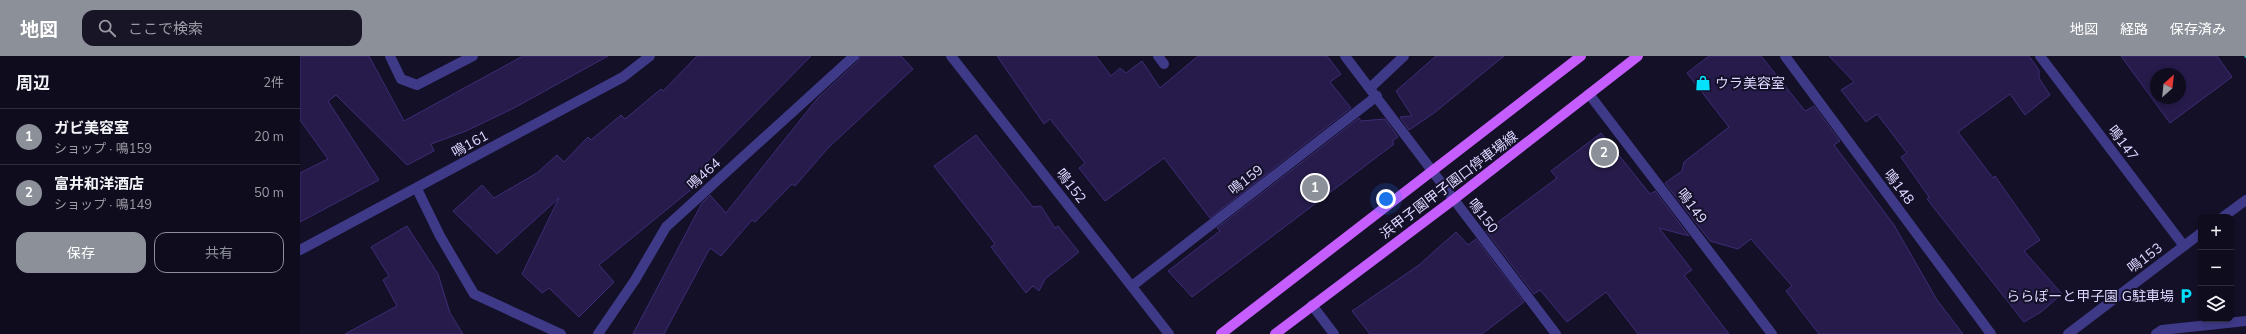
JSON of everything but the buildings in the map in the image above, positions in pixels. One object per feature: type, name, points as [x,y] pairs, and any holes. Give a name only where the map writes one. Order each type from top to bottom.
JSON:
[{"type":"main road","name":"浜甲子園甲子園口停車場線","points":[[1221,334],[1581,56]]},
{"type":"main road","name":"浜甲子園甲子園口停車場線","points":[[1275,334],[1453,200],[1638,56]]},
{"type":"street","points":[[390,56],[401,79],[417,85],[473,56]]},
{"type":"street","name":"鳴161","points":[[300,250],[417,189],[623,77],[650,56]]},
{"type":"street","name":"鳴464","points":[[598,334],[635,280],[666,227],[854,56]]},
{"type":"street","name":"鳴152","points":[[951,56],[1169,334]]},
{"type":"street","name":"鳴150","points":[[1345,56],[1377,96],[1431,171],[1556,334]]},
{"type":"street","points":[[1370,88],[1404,56]]},
{"type":"street","name":"鳴148","points":[[1785,56],[1991,334]]},
{"type":"street","name":"鳴147","points":[[2040,56],[2184,246]]},
{"type":"street","name":"鳴149","points":[[1589,94],[1772,334]]},
{"type":"street","name":"鳴159","points":[[1132,286],[1377,96]]},
{"type":"street","points":[[417,189],[440,236],[474,294],[561,334]]},
{"type":"street","points":[[2227,214],[2246,200]]},
{"type":"street","name":"鳴153","points":[[2068,334],[2198,236]]},
{"type":"street","points":[[1312,306],[1334,334]]},
{"type":"street","points":[[2156,334],[2162,330],[2246,321]]},
{"type":"place","name":"ウラ美容室","points":[[1703,83]]},
{"type":"place","name":"富井和洋酒店","points":[[1604,153]]},
{"type":"place","name":"ガビ美容室","points":[[1315,188]]},
{"type":"place","name":"ららぽーと甲子園 G駐車場","points":[[2186,296]]}]
